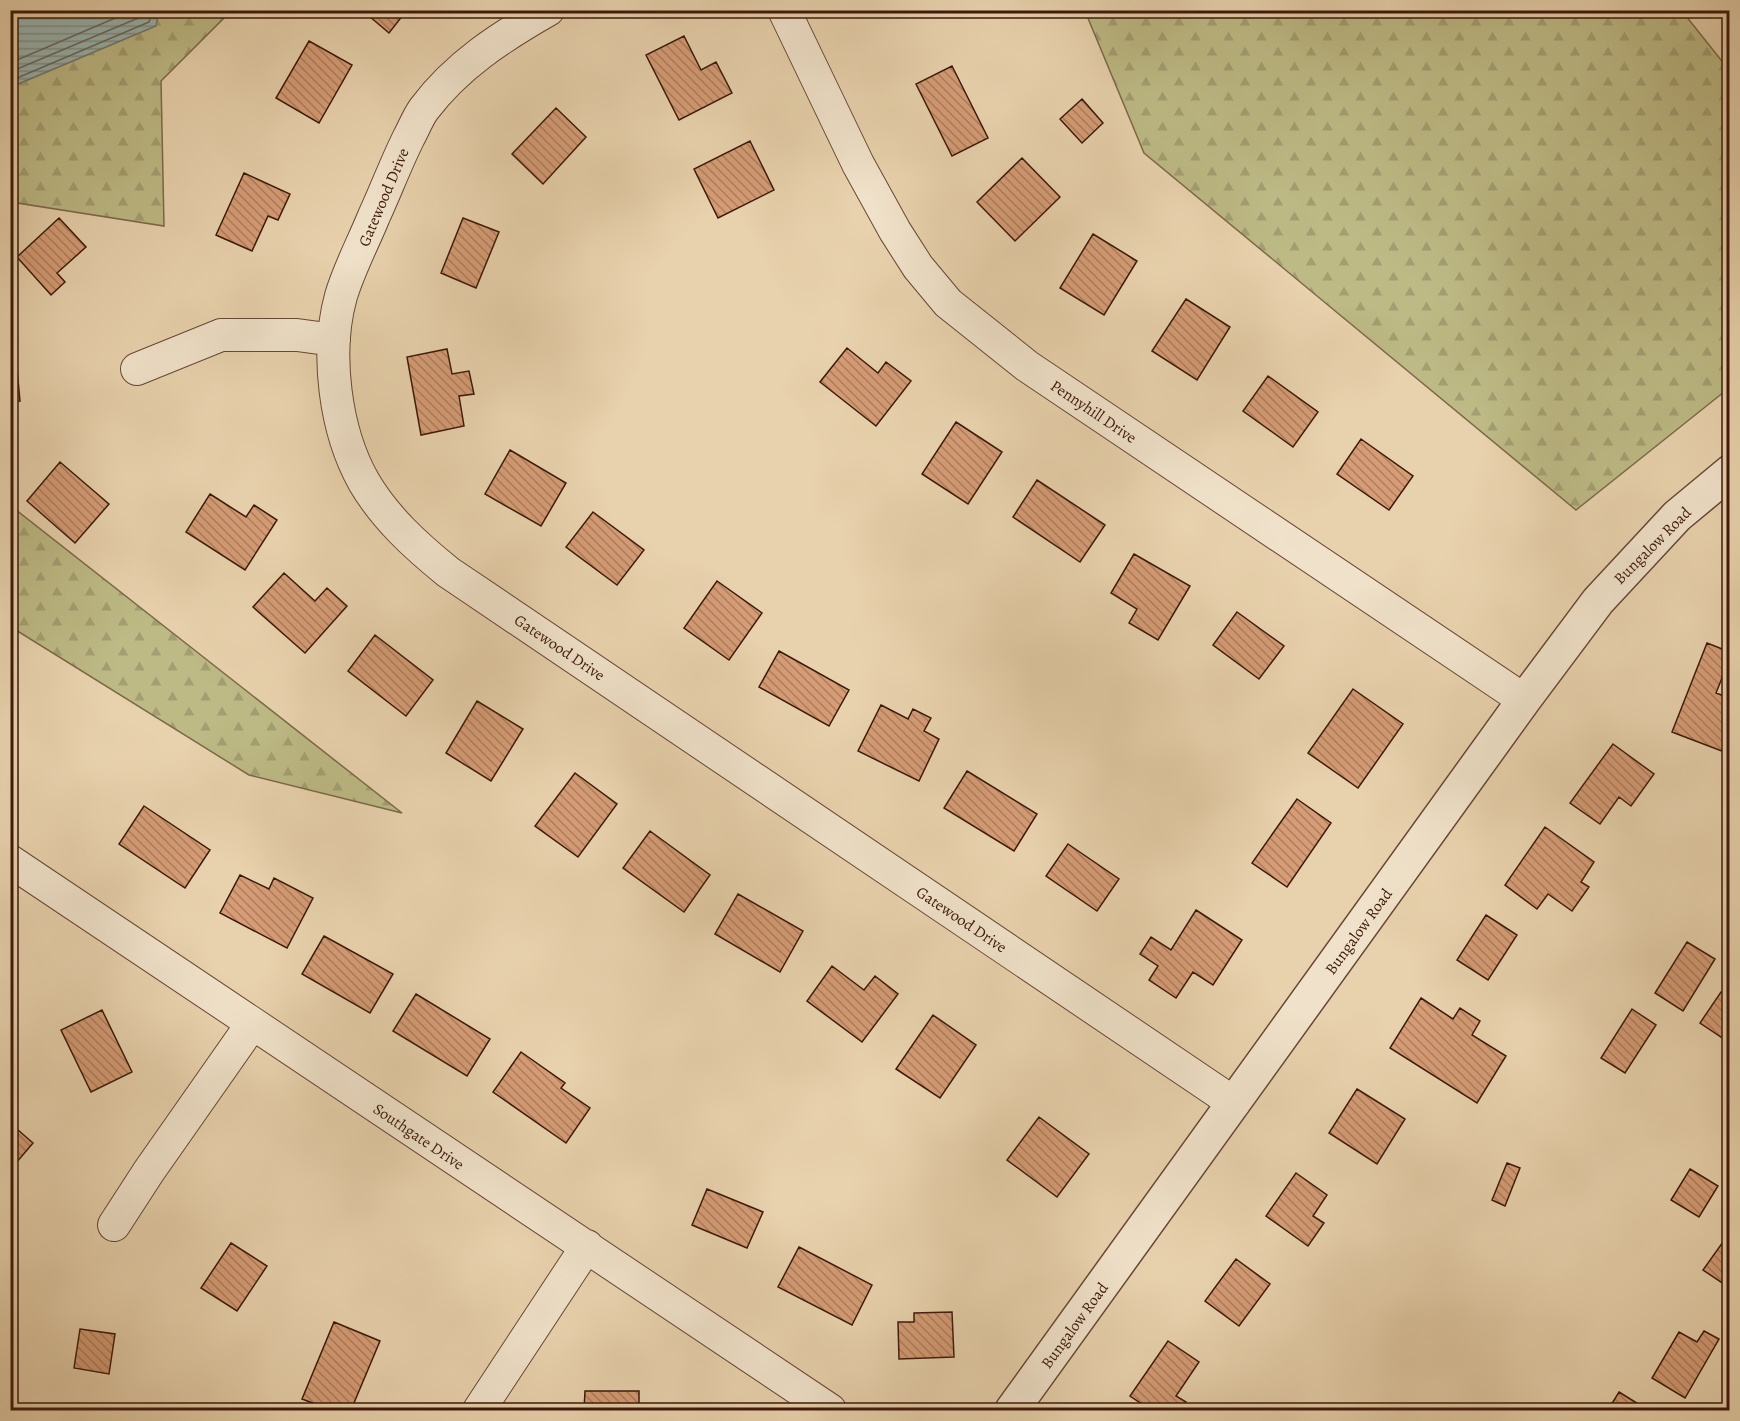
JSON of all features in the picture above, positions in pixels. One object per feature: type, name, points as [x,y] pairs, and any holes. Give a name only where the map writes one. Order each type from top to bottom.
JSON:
[{"type":"street","name":"Gatewood Drive","points":[[548,10],[477,54],[423,110],[398,161],[341,297],[334,340],[334,377],[340,416],[364,482],[391,519],[417,547],[448,572],[1234,1103]]},
{"type":"street","name":"Pennyhill Drive","points":[[784,10],[858,164],[895,231],[918,267],[948,303],[1027,366],[1524,700]]},
{"type":"street","points":[[137,369],[221,335],[297,335],[334,340]]},
{"type":"street","name":"Bungalow Road","points":[[1012,1410],[1524,700],[1606,592],[1677,516],[1730,472]]},
{"type":"street","name":"Southgate Drive","points":[[10,861],[830,1410]]},
{"type":"street","points":[[114,1225],[252,1024]]},
{"type":"street","points":[[479,1410],[586,1246]]},
{"type":"green space","points":[[10,11],[231,11],[161,81],[164,226],[11,202]]},
{"type":"green space","points":[[1085,11],[1682,11],[1729,70],[1729,388],[1576,510],[1144,153]]},
{"type":"green space","points":[[11,506],[402,813],[249,775],[11,627]]},
{"type":"water","points":[[11,10],[159,11],[156,26],[11,87]]},
{"type":"building","points":[[362,10],[407,10],[389,33]]},
{"type":"building","points":[[684,36],[701,70],[716,62],[732,93],[679,120],[646,55]]},
{"type":"building","points":[[309,41],[352,65],[319,123],[276,98]]},
{"type":"building","points":[[952,66],[988,138],[952,156],[916,84]]},
{"type":"building","points":[[1082,99],[1103,123],[1082,143],[1060,119]]},
{"type":"building","points":[[556,108],[586,137],[543,184],[512,154]]},
{"type":"building","points":[[750,141],[774,190],[718,218],[694,169]]},
{"type":"building","points":[[1022,158],[1060,197],[1015,241],[977,202]]},
{"type":"building","points":[[244,173],[290,194],[278,220],[268,216],[252,251],[216,235]]},
{"type":"building","points":[[59,218],[86,247],[57,273],[65,282],[51,295],[17,257]]},
{"type":"building","points":[[463,218],[499,232],[476,288],[441,273]]},
{"type":"building","points":[[1093,234],[1137,261],[1104,315],[1060,288]]},
{"type":"building","points":[[1186,299],[1230,327],[1197,380],[1152,351]]},
{"type":"building","points":[[10,348],[15,348],[20,401],[10,402]]},
{"type":"building","points":[[847,348],[878,373],[886,362],[911,381],[876,426],[820,382]]},
{"type":"building","points":[[447,349],[452,374],[469,371],[474,394],[459,396],[464,426],[421,435],[407,357]]},
{"type":"building","points":[[1268,376],[1318,412],[1293,447],[1243,411]]},
{"type":"building","points":[[956,422],[1002,452],[968,504],[922,474]]},
{"type":"building","points":[[1361,439],[1413,476],[1389,510],[1337,474]]},
{"type":"building","points":[[510,450],[566,483],[541,526],[485,494]]},
{"type":"building","points":[[60,462],[109,504],[75,543],[27,501]]},
{"type":"building","points":[[1037,480],[1105,525],[1080,562],[1013,517]]},
{"type":"building","points":[[210,494],[246,517],[254,505],[277,520],[245,570],[186,532]]},
{"type":"building","points":[[593,512],[644,550],[617,585],[566,547]]},
{"type":"building","points":[[1134,554],[1190,586],[1158,640],[1129,623],[1137,609],[1111,593]]},
{"type":"building","points":[[284,573],[315,601],[327,588],[347,606],[305,653],[253,607]]},
{"type":"building","points":[[717,581],[762,613],[729,660],[684,628]]},
{"type":"building","points":[[1237,612],[1284,646],[1259,679],[1213,645]]},
{"type":"building","points":[[375,635],[433,680],[406,716],[348,671]]},
{"type":"building","points":[[1707,643],[1730,652],[1730,658],[1716,693],[1730,698],[1730,746],[1727,753],[1672,732]]},
{"type":"building","points":[[779,651],[849,690],[829,726],[759,687]]},
{"type":"building","points":[[1353,689],[1403,724],[1358,788],[1308,753]]},
{"type":"building","points":[[477,701],[523,729],[491,781],[446,753]]},
{"type":"building","points":[[881,705],[908,719],[913,709],[931,718],[924,731],[939,739],[919,781],[858,751]]},
{"type":"building","points":[[1613,744],[1654,774],[1631,806],[1619,797],[1600,824],[1570,803]]},
{"type":"building","points":[[967,771],[1037,814],[1014,851],[944,808]]},
{"type":"building","points":[[575,773],[617,804],[578,857],[535,826]]},
{"type":"building","points":[[1297,799],[1331,823],[1287,887],[1252,863]]},
{"type":"building","points":[[144,806],[210,850],[185,888],[119,844]]},
{"type":"building","points":[[1545,827],[1594,862],[1581,882],[1589,887],[1572,911],[1548,894],[1537,909],[1505,885]]},
{"type":"building","points":[[650,831],[710,875],[684,912],[623,868]]},
{"type":"building","points":[[1068,844],[1119,879],[1097,911],[1046,876]]},
{"type":"building","points":[[240,875],[269,889],[274,878],[313,898],[287,948],[220,913]]},
{"type":"building","points":[[738,894],[803,931],[780,972],[715,934]]},
{"type":"building","points":[[1196,910],[1242,940],[1213,985],[1193,972],[1176,998],[1149,980],[1158,966],[1140,954],[1151,937],[1171,950]]},
{"type":"building","points":[[1486,915],[1517,935],[1488,980],[1457,960]]},
{"type":"building","points":[[324,936],[393,974],[370,1013],[302,974]]},
{"type":"building","points":[[1687,942],[1715,959],[1683,1011],[1655,993]]},
{"type":"building","points":[[832,966],[864,990],[875,976],[898,994],[862,1042],[807,1001]]},
{"type":"building","points":[[1721,992],[1730,998],[1730,1043],[1700,1023]]},
{"type":"building","points":[[416,994],[490,1039],[467,1076],[393,1031]]},
{"type":"building","points":[[1421,998],[1453,1019],[1460,1008],[1480,1021],[1472,1035],[1506,1056],[1477,1103],[1390,1048]]},
{"type":"building","points":[[1632,1009],[1656,1025],[1625,1073],[1601,1058]]},
{"type":"building","points":[[102,1010],[132,1072],[91,1092],[61,1030]]},
{"type":"building","points":[[933,1015],[976,1045],[940,1098],[896,1069]]},
{"type":"building","points":[[521,1052],[565,1083],[561,1088],[590,1108],[566,1143],[493,1092]]},
{"type":"building","points":[[1357,1089],[1405,1119],[1377,1164],[1329,1133]]},
{"type":"building","points":[[1039,1117],[1089,1154],[1057,1197],[1007,1160]]},
{"type":"building","points":[[10,1123],[33,1143],[10,1170]]},
{"type":"building","points":[[1507,1163],[1520,1168],[1505,1206],[1492,1200]]},
{"type":"building","points":[[1690,1169],[1718,1186],[1699,1217],[1671,1200]]},
{"type":"building","points":[[1296,1173],[1327,1195],[1313,1216],[1324,1223],[1308,1246],[1266,1216]]},
{"type":"building","points":[[707,1189],[763,1212],[747,1248],[692,1225]]},
{"type":"building","points":[[1730,1232],[1730,1288],[1703,1270]]},
{"type":"building","points":[[231,1243],[267,1266],[237,1311],[201,1288]]},
{"type":"building","points":[[799,1247],[872,1285],[852,1325],[778,1287]]},
{"type":"building","points":[[1236,1259],[1270,1284],[1239,1326],[1205,1301]]},
{"type":"building","points":[[952,1312],[954,1357],[899,1359],[898,1322],[914,1322],[914,1313]]},
{"type":"building","points":[[334,1322],[380,1341],[351,1410],[331,1410],[302,1399]]},
{"type":"building","points":[[80,1329],[115,1334],[109,1374],[74,1368]]},
{"type":"building","points":[[1704,1331],[1719,1339],[1685,1398],[1652,1378],[1679,1332],[1697,1342]]},
{"type":"building","points":[[1168,1341],[1199,1362],[1176,1396],[1186,1402],[1180,1410],[1151,1410],[1130,1396]]},
{"type":"building","points":[[585,1391],[639,1391],[639,1410],[584,1410]]},
{"type":"building","points":[[1619,1392],[1648,1410],[1608,1410]]}]
